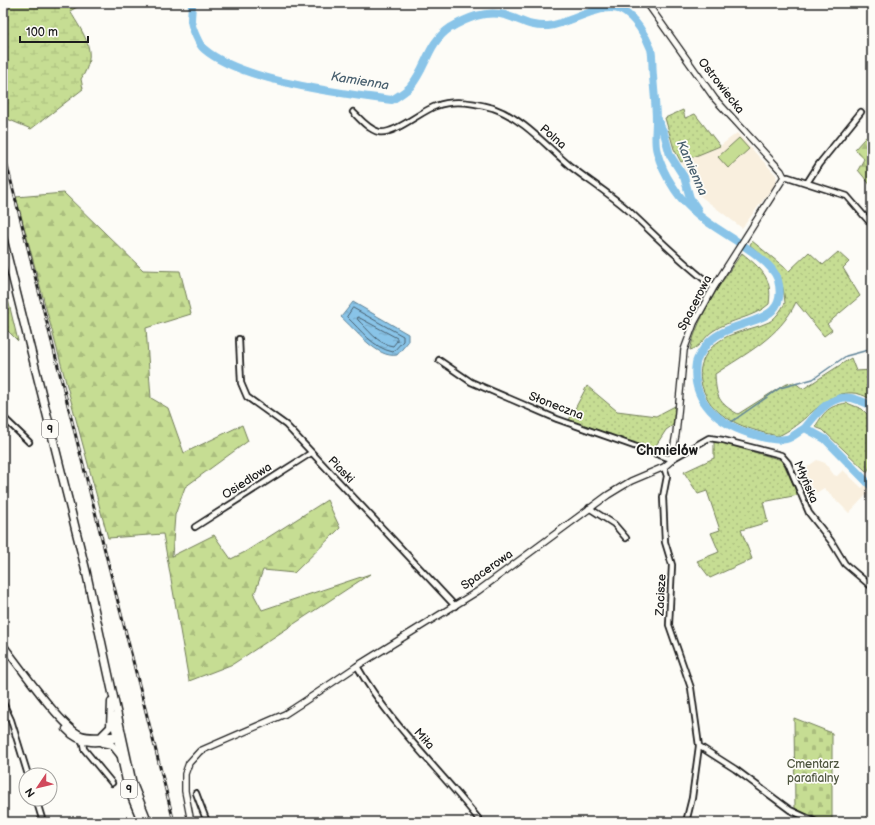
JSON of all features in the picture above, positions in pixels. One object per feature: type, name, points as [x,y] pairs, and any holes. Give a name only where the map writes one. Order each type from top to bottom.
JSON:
[{"type":"main road","name":"9","points":[[3,239],[81,550],[106,663],[120,755],[132,801],[142,822]]},
{"type":"main road","points":[[3,645],[57,714],[82,738],[99,739],[118,736]]},
{"type":"main road","name":"9","points":[[106,663],[111,702],[118,736],[132,782],[148,822]]},
{"type":"main road","points":[[99,739],[110,727],[111,702]]},
{"type":"main road","points":[[99,739],[112,745],[120,755]]},
{"type":"street","name":"Ostrowiecka","points":[[647,3],[715,99],[781,171],[784,177]]},
{"type":"street","name":"Polna","points":[[353,112],[368,126],[382,133],[391,131],[422,112],[442,104],[452,102],[474,104],[502,112],[530,131],[569,165],[624,207],[714,287]]},
{"type":"street","points":[[807,183],[819,164],[861,112]]},
{"type":"street","points":[[784,177],[847,196],[872,225]]},
{"type":"street","name":"Spacerowa","points":[[191,822],[185,791],[185,774],[193,756],[216,743],[285,714],[356,666],[455,606],[589,508],[631,481],[664,467],[672,459],[684,350],[694,324],[714,287],[784,177]]},
{"type":"street","name":"Piaski","points":[[239,339],[241,383],[243,391],[259,407],[286,425],[455,606]]},
{"type":"street","name":"Słoneczna","points":[[439,360],[471,382],[558,418],[672,459]]},
{"type":"street","points":[[3,417],[29,442]]},
{"type":"street","name":"Młyńska","points":[[672,459],[709,438],[723,440],[781,455],[788,463],[809,513],[831,541],[845,564],[872,587]]},
{"type":"street","name":"Osiedlowa","points":[[195,527],[311,453]]},
{"type":"street","name":"Zacisze","points":[[664,467],[667,476],[663,497],[665,542],[672,565],[669,625],[691,688],[700,746],[692,798],[686,822]]},
{"type":"street","points":[[589,508],[614,524],[626,538]]},
{"type":"street","name":"Miła","points":[[356,666],[368,686],[384,707],[481,822]]},
{"type":"street","points":[[3,703],[11,720],[26,767]]},
{"type":"street","points":[[82,738],[84,749],[112,783]]},
{"type":"street","points":[[700,746],[729,764],[790,810],[816,822]]},
{"type":"street","points":[[196,792],[207,822]]},
{"type":"street","points":[[38,807],[43,822]]},
{"type":"shaded area","points":[[737,133],[776,175],[777,182],[742,228],[699,195],[681,162],[720,146]]},
{"type":"shaded area","points":[[817,460],[825,463],[834,475],[837,476],[843,470],[862,488],[865,485],[868,488],[866,490],[868,493],[849,513],[824,488],[816,493],[801,471]]},
{"type":"green space","points":[[3,3],[84,3],[70,11],[88,44],[89,60],[81,79],[83,89],[31,129],[5,118],[3,111]]},
{"type":"green space","points":[[683,110],[685,118],[695,114],[720,146],[681,162],[674,149],[665,118]]},
{"type":"green space","points":[[872,130],[872,187],[858,170],[864,159],[855,149]]},
{"type":"green space","points":[[739,138],[749,149],[728,168],[718,157]]},
{"type":"green space","points":[[64,193],[143,270],[180,271],[191,314],[146,328],[151,398],[168,408],[184,453],[242,425],[248,441],[185,487],[175,515],[172,556],[214,535],[231,559],[245,552],[327,500],[340,528],[294,573],[263,570],[254,595],[262,610],[370,574],[233,664],[189,681],[163,534],[108,538],[16,197]]},
{"type":"green space","points":[[752,241],[789,271],[809,252],[823,265],[838,252],[849,262],[843,268],[860,296],[827,324],[832,330],[824,336],[796,302],[781,325],[761,344],[715,374],[717,393],[722,402],[738,414],[784,385],[794,382],[803,389],[851,358],[856,371],[872,370],[872,400],[858,394],[846,393],[834,397],[790,430],[778,436],[737,424],[719,412],[712,405],[702,387],[700,378],[703,361],[712,347],[728,336],[769,322],[776,316],[785,303],[782,283],[779,276],[771,264],[750,245]]},
{"type":"green space","points":[[742,253],[764,274],[769,287],[769,304],[763,309],[749,316],[720,327],[710,333],[697,347],[690,350],[699,323],[705,311]]},
{"type":"green space","points":[[3,279],[18,341],[3,326]]},
{"type":"green space","points":[[587,386],[617,411],[656,416],[675,406],[673,425],[666,430],[653,450],[569,420]]},
{"type":"green space","points":[[847,403],[862,409],[872,419],[872,463],[867,472],[823,430],[815,427],[828,410],[835,406]]},
{"type":"green space","points":[[714,441],[782,460],[798,495],[763,502],[768,522],[741,530],[752,559],[710,578],[697,561],[719,552],[711,533],[720,530],[707,491],[698,494],[684,472],[714,458]]},
{"type":"green space","name":"Cmentarz parafialny","points":[[794,718],[832,733],[832,822],[824,822],[795,809]]},
{"type":"water","points":[[353,302],[408,334],[408,342],[397,355],[389,355],[374,348],[341,317]]},
{"type":"waterway","name":"Kamienna","points":[[192,3],[191,21],[198,40],[204,49],[221,60],[242,70],[267,78],[321,90],[392,100],[408,89],[416,80],[432,48],[442,34],[450,28],[470,18],[483,14],[498,14],[530,24],[548,26],[605,8],[614,8],[626,13],[639,27],[651,49],[656,110],[656,145],[660,161],[668,178],[676,191],[694,211],[758,256],[774,272],[778,280],[779,296],[775,307],[766,315],[727,330],[714,337],[700,354],[696,363],[695,377],[703,401],[720,419],[742,431],[762,437],[782,440],[791,437],[805,428],[825,439],[872,487]]},
{"type":"waterway","name":"Kamienna","points":[[657,119],[664,133],[670,155],[684,177],[690,198],[698,210]]},
{"type":"waterway","points":[[727,425],[780,388],[813,379],[846,356],[872,349]]},
{"type":"waterway","name":"Kamienna","points":[[805,428],[821,409],[835,400],[850,398],[869,404],[872,407]]},
{"type":"railway","points":[[3,150],[174,822]]},
{"type":"district","name":"Chmielów","points":[[667,450]]}]
